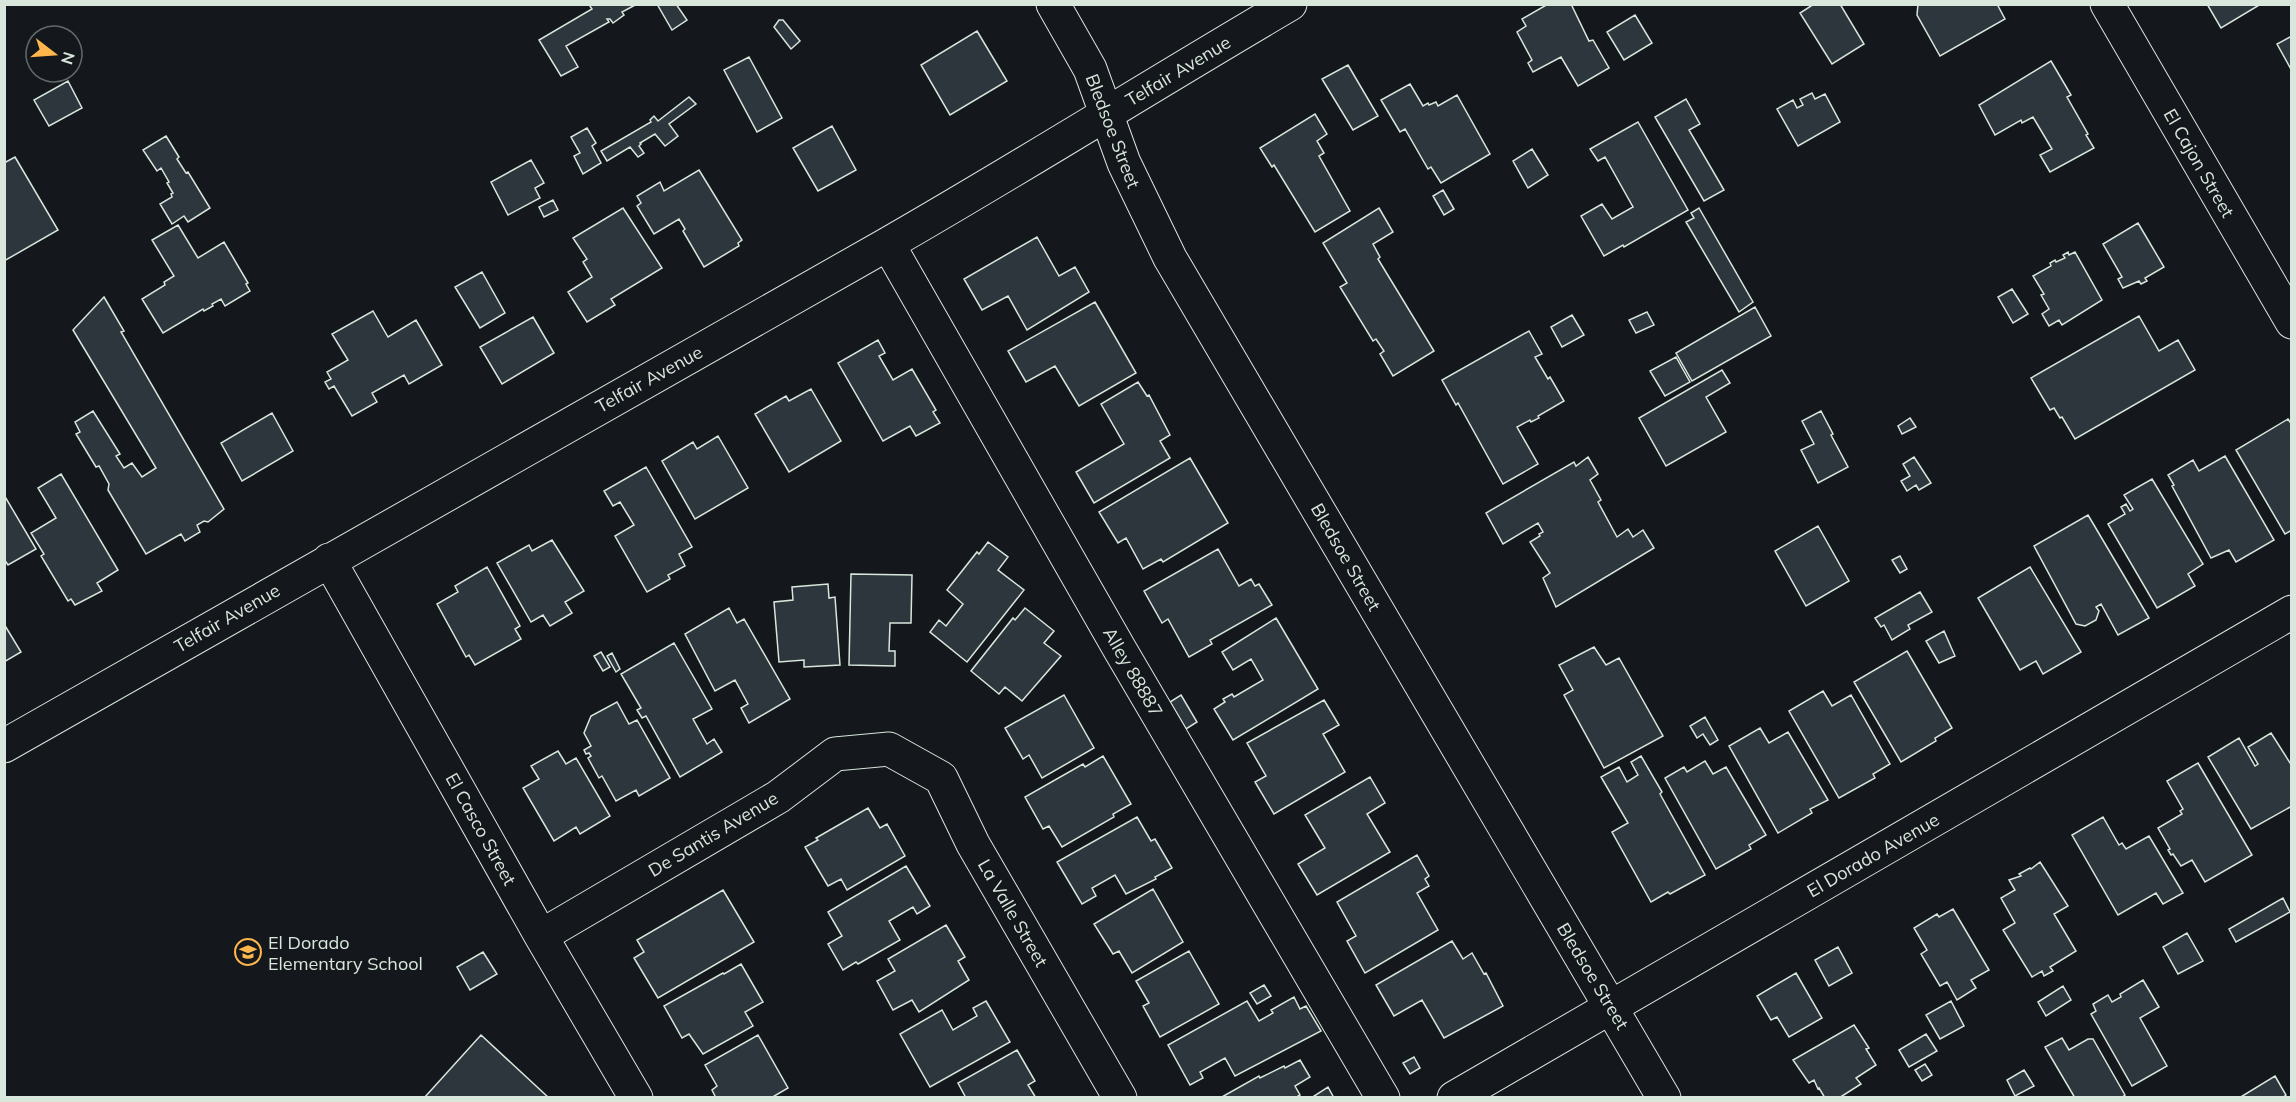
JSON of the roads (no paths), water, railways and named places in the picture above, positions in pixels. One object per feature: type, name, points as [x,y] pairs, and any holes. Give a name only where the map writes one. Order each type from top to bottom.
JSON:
[{"type":"street","name":"Bledsoe Street","points":[[1053,4],[1090,69],[1133,185],[1170,258],[1664,1098]]},
{"type":"street","name":"Telfair Avenue","points":[[4,746],[888,244],[1290,4]]},
{"type":"street","name":"El Cajon Street","points":[[2108,4],[2292,322]]},
{"type":"street","name":"Alley 88887","points":[[888,244],[1119,648],[1383,1098]]},
{"type":"street","name":"El Casco Street","points":[[329,560],[541,936],[636,1098]]},
{"type":"street","name":"El Dorado Avenue","points":[[1454,1098],[2292,612]]},
{"type":"street","name":"De Santis Avenue","points":[[541,936],[778,797],[835,754],[889,749]]},
{"type":"street","name":"La Valle Street","points":[[889,749],[941,778],[973,844],[1120,1098]]},
{"type":"place","name":"El Dorado Elementary School","points":[[248,952]]}]
